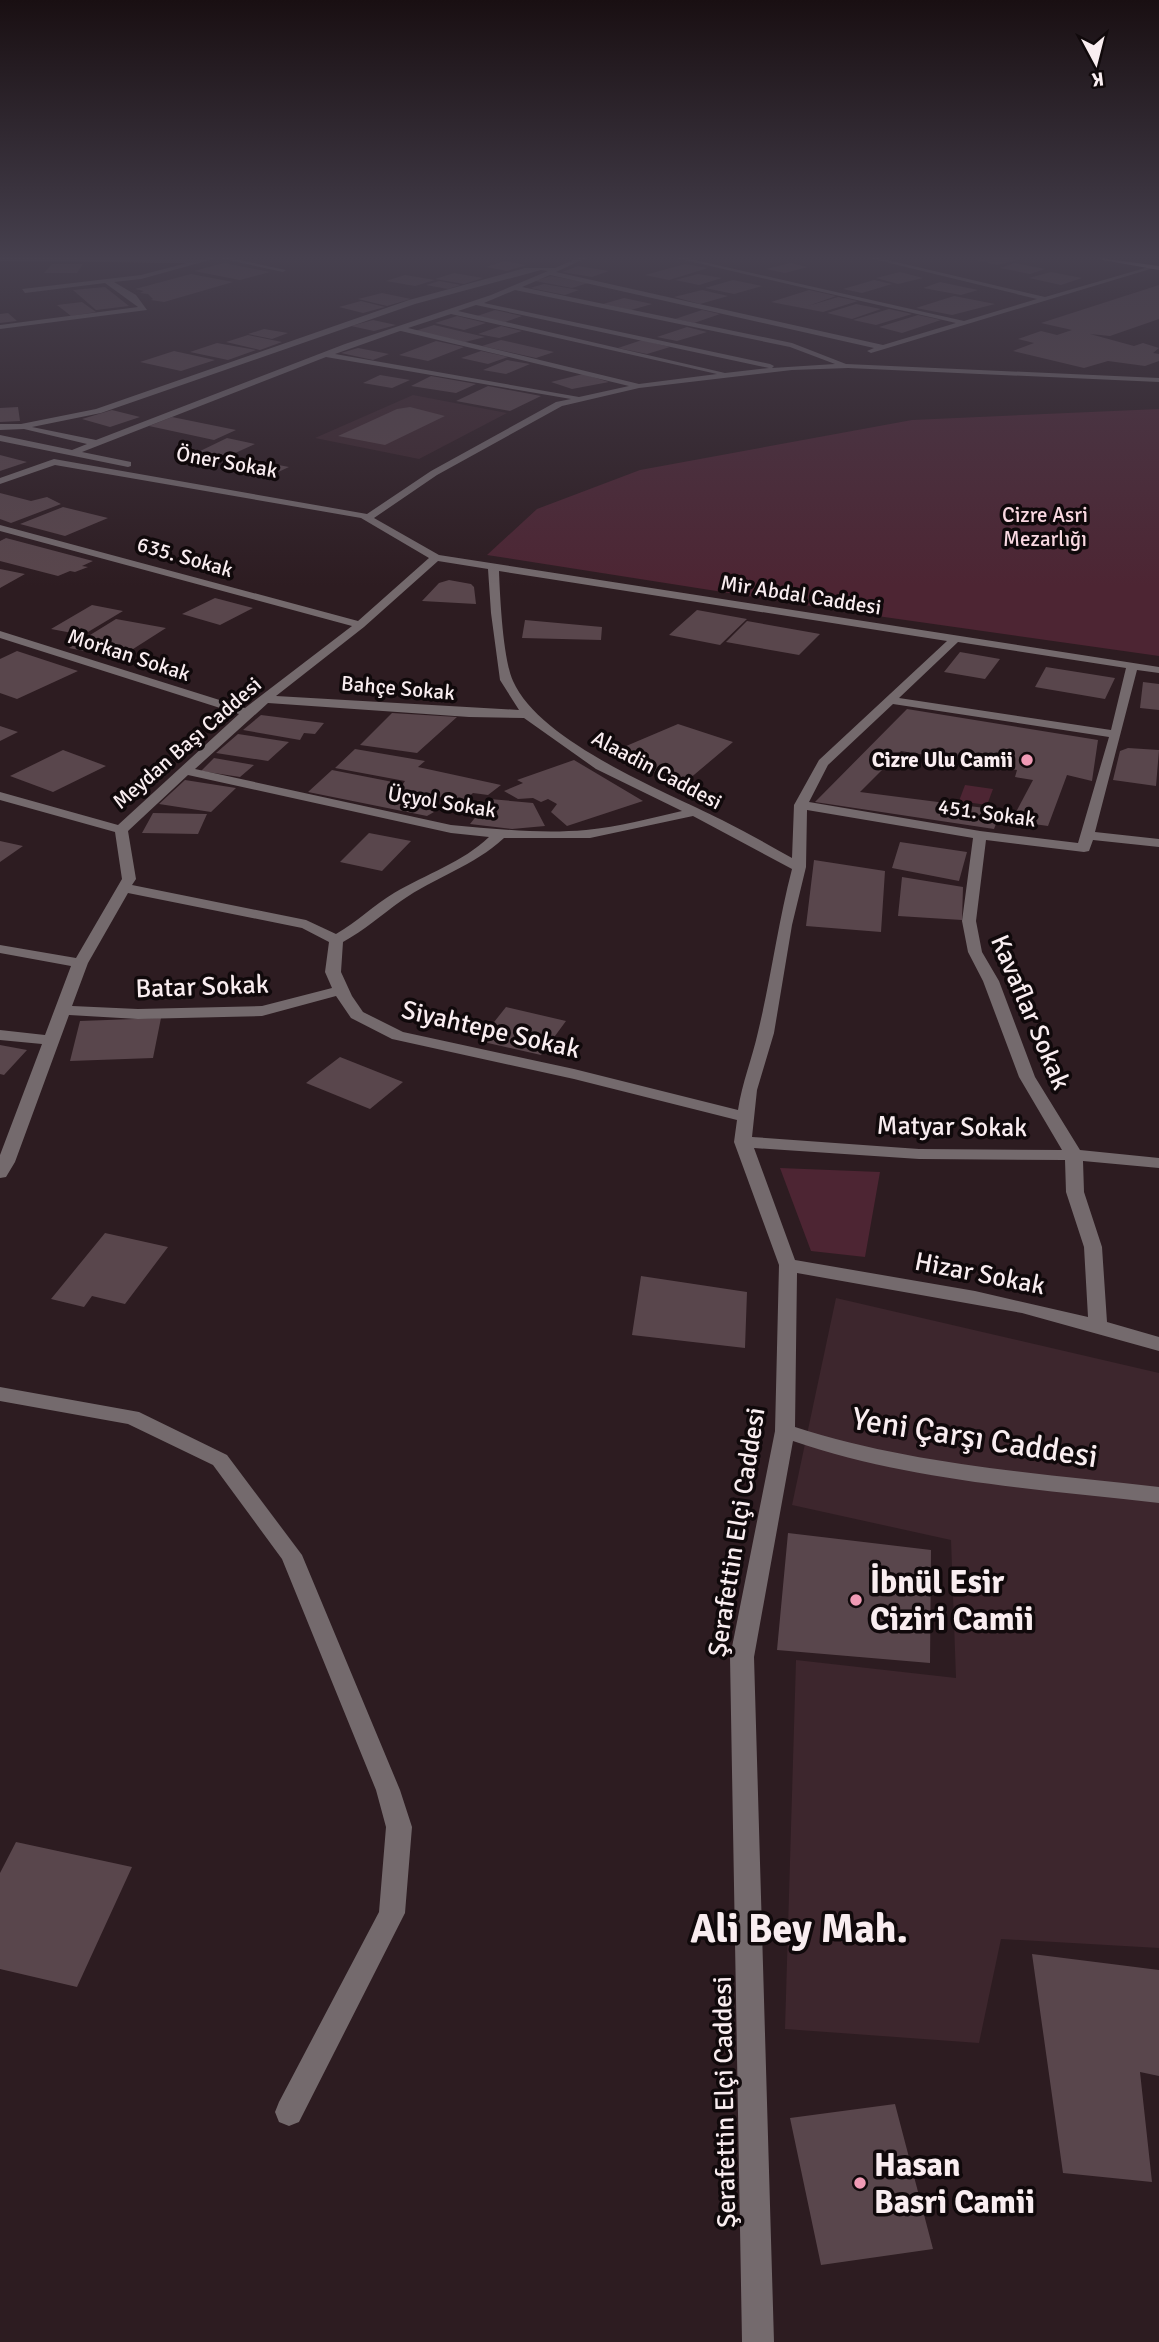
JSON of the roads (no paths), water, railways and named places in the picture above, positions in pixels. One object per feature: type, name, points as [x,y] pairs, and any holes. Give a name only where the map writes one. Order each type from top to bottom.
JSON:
[{"type":"street","points":[[0,427],[20,427],[98,411],[147,396],[221,367]]},
{"type":"street","points":[[73,452],[295,367]]},
{"type":"street","points":[[400,367],[583,398]]},
{"type":"street","points":[[561,367],[639,386]]},
{"type":"street","points":[[695,367],[733,376]]},
{"type":"street","points":[[777,367],[785,369]]},
{"type":"street","points":[[0,481],[54,462],[369,517],[493,438],[559,404],[639,386],[821,367]]},
{"type":"street","points":[[854,367],[883,374],[928,377],[1159,386]]},
{"type":"street","points":[[870,367],[1074,379],[1159,380]]},
{"type":"street","points":[[20,427],[97,443]]},
{"type":"street","name":"Öner Sokak","points":[[0,438],[293,494],[369,517],[436,558]]},
{"type":"street","name":"635. Sokak","points":[[0,528],[360,625]]},
{"type":"street","name":"Mir Abdal Caddesi","points":[[436,558],[1159,670]]},
{"type":"street","name":"Meydan Başı Caddesi","points":[[0,1172],[80,963],[129,879],[121,830],[247,713],[360,625],[436,558]]},
{"type":"street","name":"Alaadin Caddesi","points":[[494,566],[496,613],[506,680],[527,714],[601,766],[799,867]]},
{"type":"street","name":"Morkan Sokak","points":[[0,634],[247,713]]},
{"type":"street","name":"Şerafettin Elçi Caddesi","points":[[758,2342],[742,1657],[785,1431],[788,1265],[743,1142],[749,1090],[766,1033],[785,925],[799,867],[801,805],[823,763],[956,639]]},
{"type":"street","points":[[1087,835],[1132,666]]},
{"type":"street","name":"Bahçe Sokak","points":[[267,699],[469,713],[527,714]]},
{"type":"street","points":[[890,700],[1116,734]]},
{"type":"street","name":"Üçyol Sokak","points":[[184,770],[451,830],[569,835],[608,832],[694,812]]},
{"type":"street","points":[[0,796],[121,830]]},
{"type":"street","name":"451. Sokak","points":[[801,805],[980,835],[1084,848],[1087,835],[1159,843]]},
{"type":"street","points":[[124,888],[306,925],[336,940],[363,925],[397,897],[481,852],[502,833]]},
{"type":"street","name":"Kavaflar Sokak","points":[[980,835],[969,921],[975,952],[991,981],[1027,1077],[1074,1155],[1075,1192],[1093,1247],[1098,1324]]},
{"type":"street","name":"Siyahtepe Sokak","points":[[336,940],[333,972],[357,1015],[398,1036],[574,1074],[746,1117]]},
{"type":"street","points":[[0,949],[80,963]]},
{"type":"street","name":"Batar Sokak","points":[[63,1010],[138,1014],[250,1012],[291,1005],[341,990]]},
{"type":"street","points":[[0,1035],[52,1040]]},
{"type":"street","name":"Matyar Sokak","points":[[743,1142],[919,1154],[1074,1155],[1159,1164]]},
{"type":"street","name":"Hizar Sokak","points":[[788,1265],[965,1293],[1098,1324],[1159,1344]]},
{"type":"street","points":[[0,1394],[132,1417],[220,1460],[291,1555],[388,1790],[399,1827],[392,1913],[289,2112]]},
{"type":"street","name":"Yeni Çarşı Caddesi","points":[[785,1431],[848,1452],[1009,1478],[1159,1494]]},
{"type":"place","name":"Cizre Ulu Camii","points":[[1027,760]]},
{"type":"place","name":"İbnül Esir Ciziri Camii","points":[[856,1600]]},
{"type":"place","name":"Hasan Basri Camii","points":[[860,2183]]},
{"type":"district","name":"Ali Bey Mah.","points":[[799,1928]]},
{"type":"park label","name":"Cizre Asri Mezarlığı","points":[[1045,527]]}]
